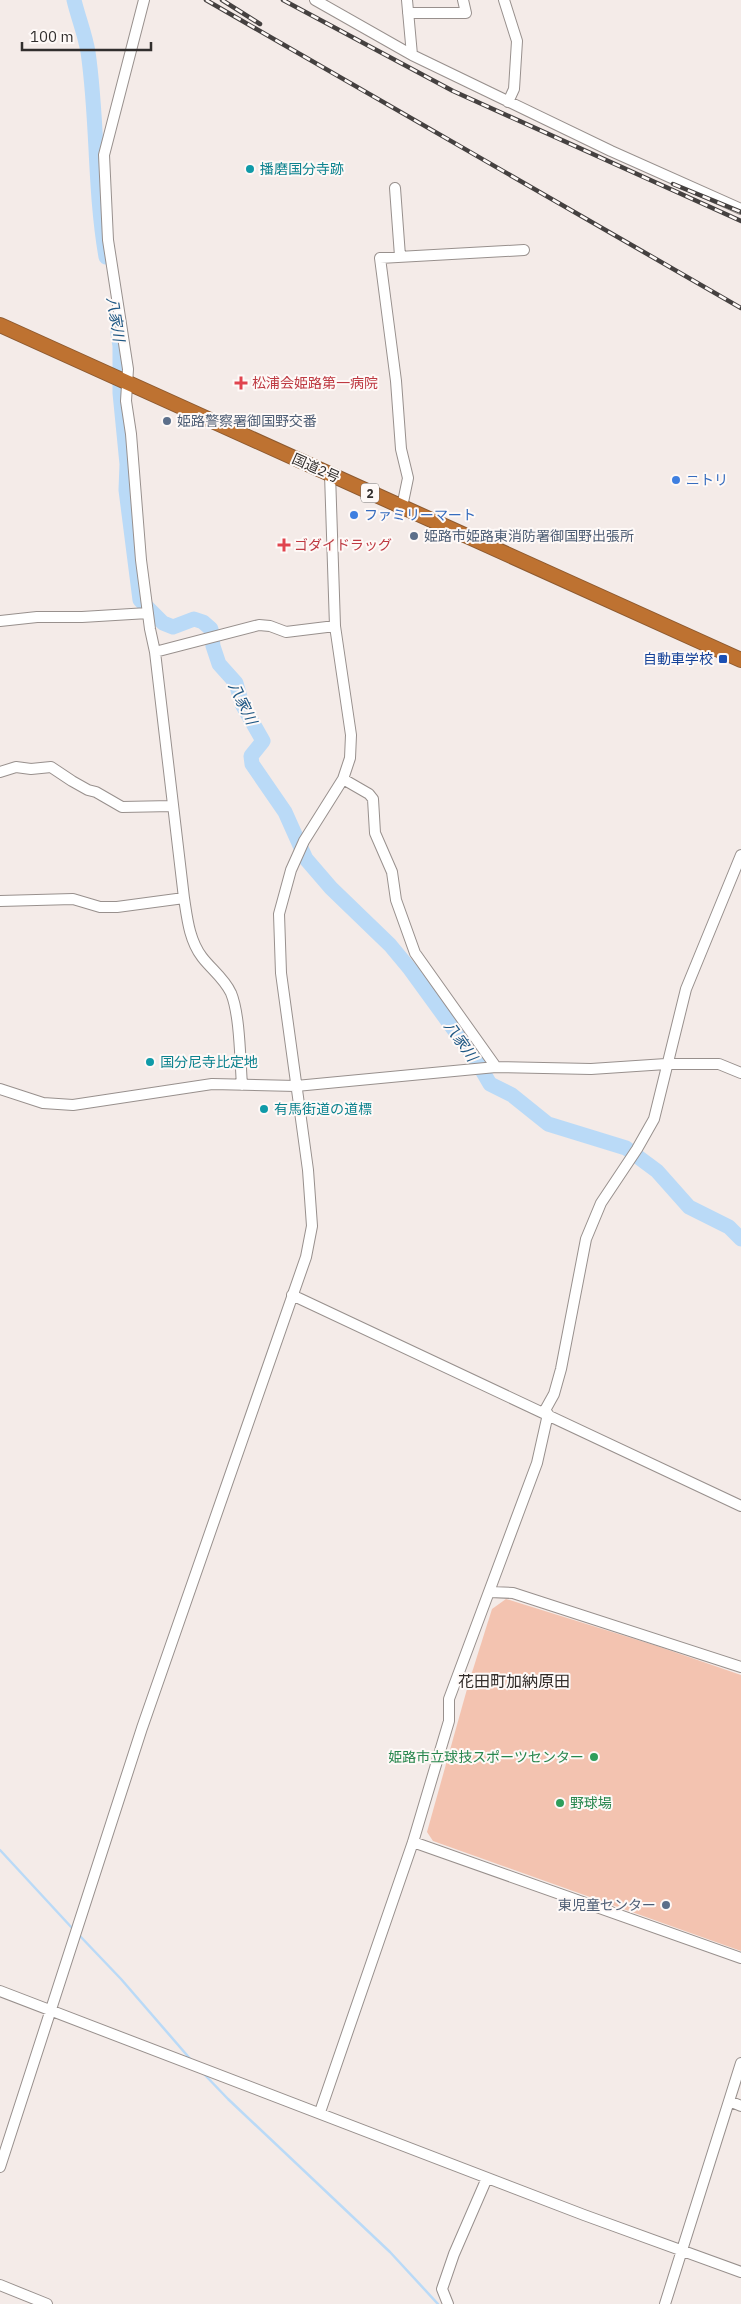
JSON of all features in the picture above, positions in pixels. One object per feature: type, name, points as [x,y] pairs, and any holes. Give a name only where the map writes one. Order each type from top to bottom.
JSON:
[{"type":"highway","name":"国道2号","points":[[0,325],[741,660]]},
{"type":"street","points":[[144,0],[104,155],[108,240],[128,369],[126,402],[148,613],[155,652],[184,898],[190,931],[201,956],[217,972],[230,993],[235,1010],[242,1085]]},
{"type":"street","points":[[314,0],[412,55],[508,102],[611,151],[741,208]]},
{"type":"street","points":[[407,0],[412,55]]},
{"type":"street","points":[[408,13],[466,13],[464,0]]},
{"type":"street","points":[[504,0],[517,41],[514,89],[508,102]]},
{"type":"street","points":[[395,188],[400,256]]},
{"type":"street","points":[[402,507],[408,478],[401,449],[396,381],[380,258],[524,250]]},
{"type":"street","points":[[0,2167],[142,1728],[306,1257],[312,1226],[308,1170],[281,973],[279,914],[291,870],[304,841],[343,779],[350,758],[351,735],[335,626],[330,474]]},
{"type":"street","points":[[0,621],[36,617],[82,617],[148,613]]},
{"type":"street","points":[[155,652],[259,625],[270,626],[286,632],[335,626]]},
{"type":"street","points":[[0,772],[16,767],[31,769],[51,767],[122,808],[172,806]]},
{"type":"street","points":[[343,779],[369,794],[373,799],[375,833],[392,872],[396,900],[414,954],[496,1067]]},
{"type":"street","points":[[320,2112],[413,1842],[449,1721],[449,1699],[537,1463],[546,1413],[561,1369],[586,1239],[601,1203],[637,1150],[654,1118],[686,989],[741,855]]},
{"type":"street","points":[[0,901],[73,899],[100,906],[117,907],[184,898]]},
{"type":"street","points":[[0,1089],[44,1103],[73,1105],[212,1084],[296,1086],[496,1067],[591,1069],[666,1064],[718,1064],[741,1073]]},
{"type":"street","points":[[292,1294],[741,1506]]},
{"type":"street","points":[[490,1592],[513,1592],[741,1667]]},
{"type":"street","points":[[413,1842],[741,1958]]},
{"type":"street","points":[[0,1991],[50,2012],[320,2112],[487,2178],[741,2272]]},
{"type":"street","points":[[666,2304],[741,2063]]},
{"type":"street","points":[[729,2102],[741,2106]]},
{"type":"street","points":[[448,2304],[442,2289],[454,2254],[487,2178]]},
{"type":"street","points":[[0,2285],[47,2304]]},
{"type":"shaded area","name":"姫路市立球技スポーツセンター","points":[[506,1599],[657,1646],[741,1675],[741,1951],[433,1841],[427,1832],[469,1682],[492,1609]]},
{"type":"waterway","name":"八家川","points":[[74,0],[88,52],[102,231],[106,257]]},
{"type":"waterway","name":"八家川","points":[[118,333],[120,346],[120,393],[127,464],[126,490],[140,600],[163,623],[173,627],[194,619],[203,622],[211,629],[213,646],[219,664],[236,683],[242,704],[263,741],[251,756],[252,764],[285,812],[306,859],[331,888],[390,945],[410,969],[476,1060],[490,1084],[512,1095],[548,1124],[626,1148],[657,1171],[689,1207],[729,1227],[741,1239]]},
{"type":"waterway","points":[[0,1850],[73,1929]]},
{"type":"waterway","points":[[79,1935],[121,1979],[192,2061]]},
{"type":"waterway","points":[[204,2074],[390,2252],[438,2304]]},
{"type":"railway","points":[[206,0],[741,308]]},
{"type":"railway","points":[[222,0],[260,24]]},
{"type":"railway","points":[[283,0],[453,91],[741,221]]},
{"type":"railway","points":[[673,184],[741,212]]},
{"type":"place","name":"播磨国分寺跡","points":[[250,169]]},
{"type":"place","name":"松浦会姫路第一病院","points":[[241,383]]},
{"type":"place","name":"姫路警察署御国野交番","points":[[167,421]]},
{"type":"place","name":"ニトリ","points":[[676,480]]},
{"type":"place","name":"ファミリーマート","points":[[354,515]]},
{"type":"place","name":"姫路市姫路東消防署御国野出張所","points":[[414,536]]},
{"type":"place","name":"ゴダイドラッグ","points":[[284,545]]},
{"type":"place","name":"自動車学校","points":[[723,659]]},
{"type":"place","name":"国分尼寺比定地","points":[[150,1062]]},
{"type":"place","name":"有馬街道の道標","points":[[264,1109]]},
{"type":"place","name":"姫路市立球技スポーツセンター","points":[[594,1757]]},
{"type":"place","name":"野球場","points":[[560,1803]]},
{"type":"place","name":"東児童センター","points":[[666,1905]]},
{"type":"district","name":"花田町加納原田","points":[[514,1681]]}]
